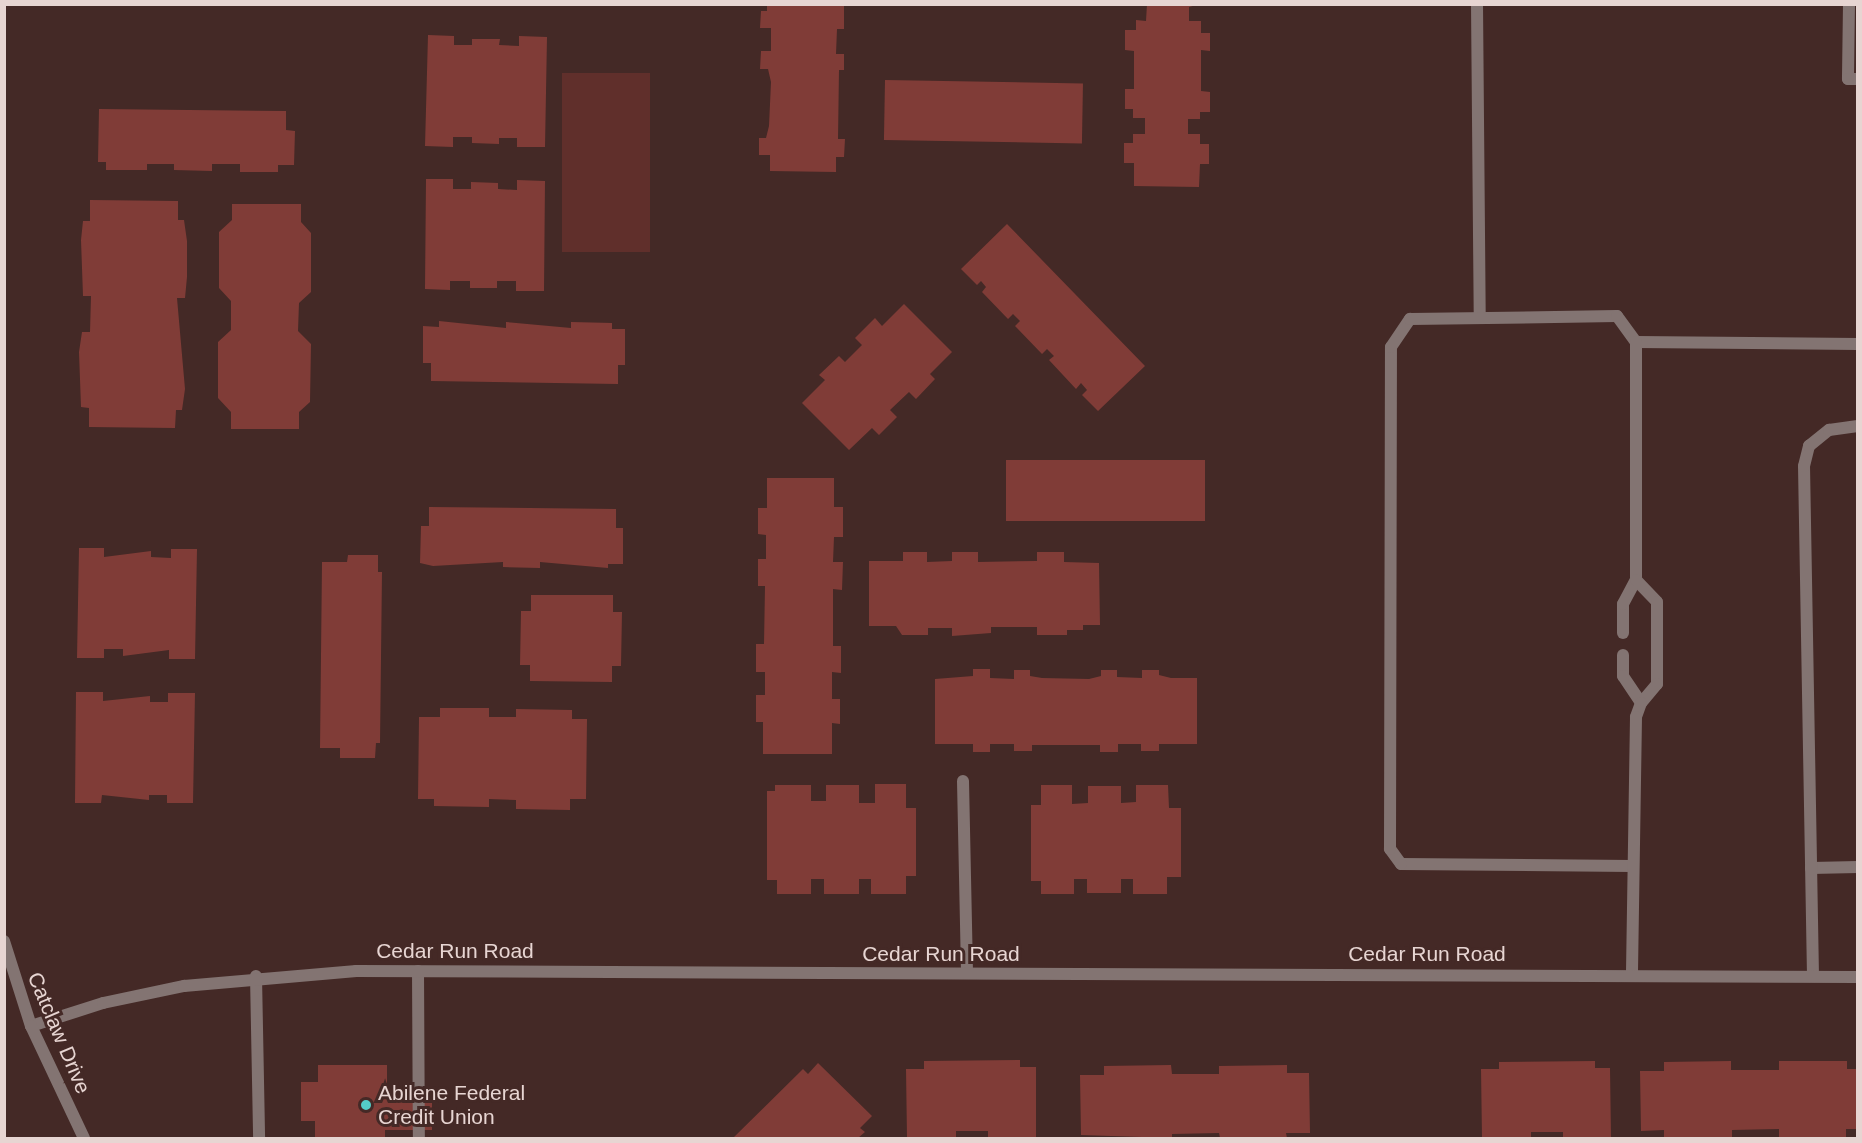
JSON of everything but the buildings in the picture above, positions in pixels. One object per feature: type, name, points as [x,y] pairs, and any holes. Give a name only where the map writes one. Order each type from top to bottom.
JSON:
[{"type":"street","points":[[1477,4],[1480,316]]},
{"type":"street","points":[[1849,4],[1848,79],[1857,80]]},
{"type":"street","points":[[1623,633],[1623,604],[1636,579],[1636,342],[1617,315],[1410,319],[1391,347],[1390,849],[1401,864],[1632,866]]},
{"type":"street","points":[[1636,342],[1857,344]]},
{"type":"street","points":[[1814,976],[1804,466],[1809,446],[1829,430],[1857,426]]},
{"type":"street","points":[[1632,975],[1636,717],[1641,703],[1658,684],[1658,602],[1636,579]]},
{"type":"street","points":[[1623,655],[1623,676],[1641,703]]},
{"type":"street","points":[[963,781],[967,973]]},
{"type":"street","points":[[1811,868],[1857,867]]},
{"type":"street","name":"Catclaw Drive","points":[[4,941],[31,1026],[84,1138]]},
{"type":"street","points":[[418,970],[419,1138]]},
{"type":"street","name":"Cedar Run Road","points":[[31,1026],[103,1003],[256,976],[418,970],[1857,977]]},
{"type":"street","points":[[256,976],[259,1138]]},
{"type":"shaded area","points":[[562,73],[650,73],[650,252],[562,252]]},
{"type":"place","name":"Abilene Federal Credit Union","points":[[366,1105]]}]
